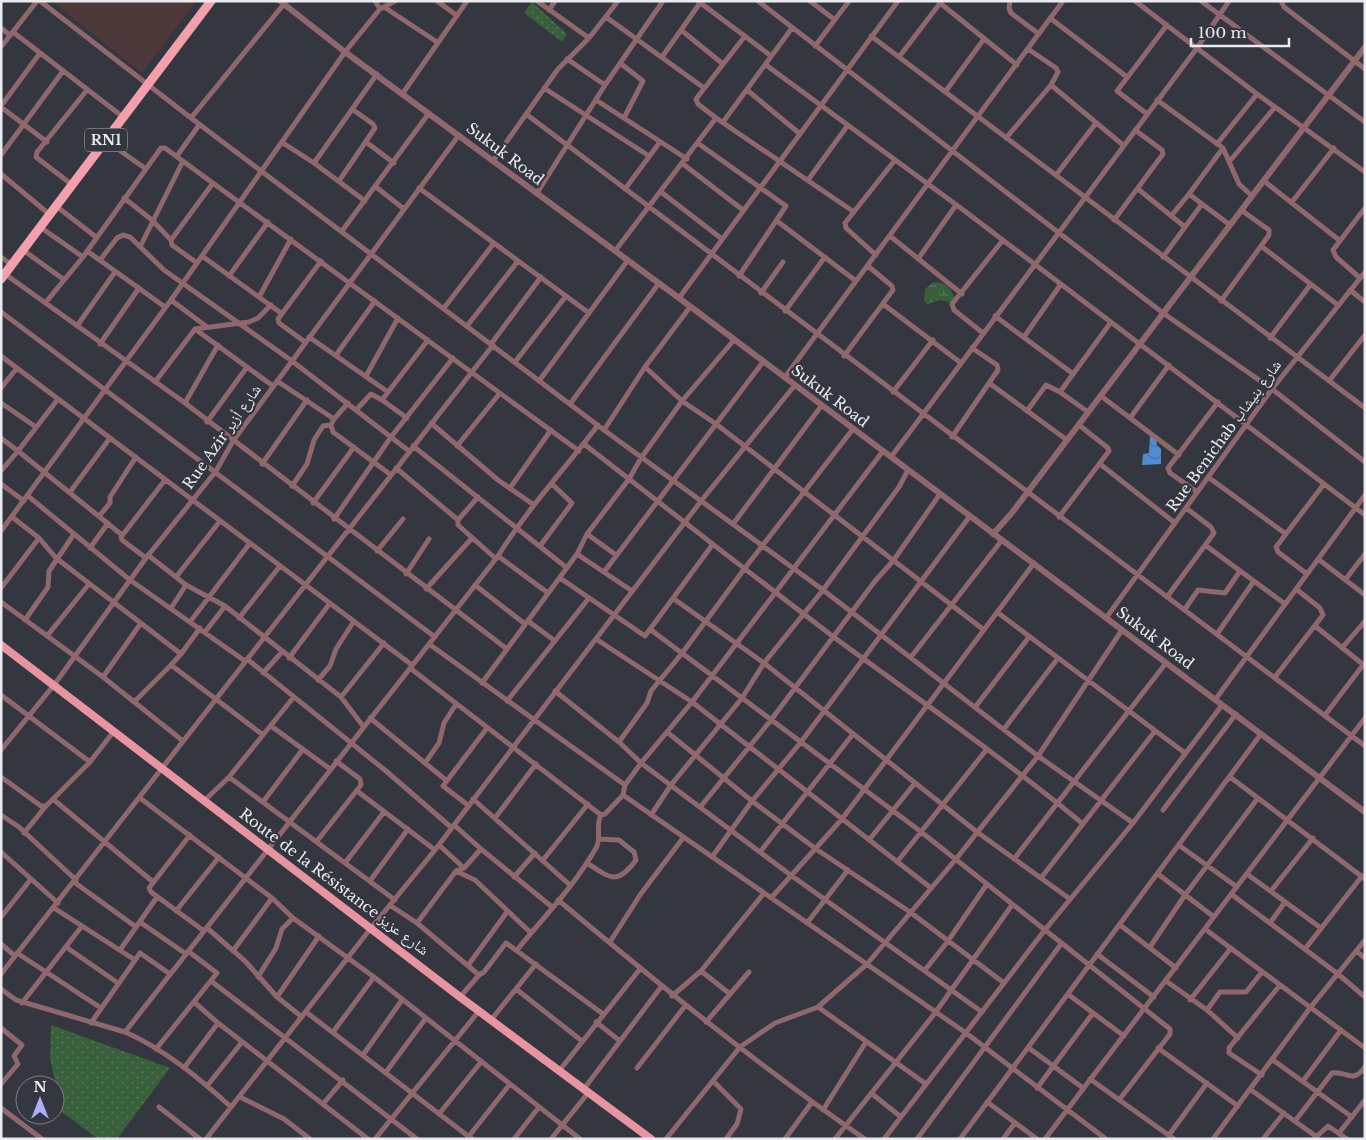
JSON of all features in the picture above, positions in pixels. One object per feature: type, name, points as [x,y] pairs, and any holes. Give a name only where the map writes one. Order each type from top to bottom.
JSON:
[{"type":"highway","name":"RN1","points":[[3,276],[71,184],[148,86],[210,1]]},
{"type":"main road","name":"Route de la Résistance شارع عزيز","points":[[1,646],[164,768],[460,997],[651,1139]]},
{"type":"street","points":[[1,47],[38,1],[199,125],[372,253],[641,458],[824,590],[976,706],[1038,756],[1133,823]]},
{"type":"street","points":[[375,1],[382,8],[437,42]]},
{"type":"street","points":[[1,531],[4,523],[12,517],[28,496],[184,282],[345,52],[382,8],[395,1]]},
{"type":"street","points":[[436,1],[456,16]]},
{"type":"street","points":[[403,93],[467,1]]},
{"type":"street","points":[[537,1],[589,38]]},
{"type":"street","points":[[549,10],[555,1]]},
{"type":"street","points":[[493,161],[544,88],[567,59],[589,38],[618,1]]},
{"type":"street","points":[[537,193],[605,85],[664,1]]},
{"type":"street","points":[[758,1],[1163,313],[1272,389],[1365,462]]},
{"type":"street","points":[[810,1],[835,20]]},
{"type":"street","points":[[816,46],[850,1]]},
{"type":"street","points":[[679,298],[779,159],[898,1]]},
{"type":"street","points":[[1010,1],[1009,8],[1011,13],[1039,34]]},
{"type":"street","points":[[785,377],[1063,1]]},
{"type":"street","points":[[1135,1],[1257,94],[1365,172]]},
{"type":"street","points":[[1202,1],[1365,122]]},
{"type":"street","points":[[892,457],[1034,263],[1197,48],[1218,14],[1229,1]]},
{"type":"street","points":[[1281,1],[1284,7],[1365,69]]},
{"type":"street","points":[[662,57],[699,2],[771,56]]},
{"type":"street","points":[[899,56],[941,2],[1017,64]]},
{"type":"street","points":[[190,118],[282,3]]},
{"type":"street","name":"Sukuk Road","points":[[282,3],[345,52],[659,283],[1365,812]]},
{"type":"street","points":[[606,17],[704,88]]},
{"type":"street","points":[[1050,18],[1127,77]]},
{"type":"street","points":[[1147,114],[1118,92],[1127,77],[1167,25]]},
{"type":"street","points":[[1,28],[40,53],[123,117]]},
{"type":"street","points":[[723,122],[792,28]]},
{"type":"street","points":[[681,30],[723,64]]},
{"type":"street","points":[[745,36],[696,98],[696,102],[716,118],[779,159],[854,212]]},
{"type":"street","points":[[871,36],[1365,408]]},
{"type":"street","points":[[945,92],[984,39]]},
{"type":"street","points":[[993,534],[1027,494],[1365,47]]},
{"type":"street","points":[[1006,138],[1051,85],[1057,70],[1028,49]]},
{"type":"street","points":[[40,53],[1,106],[47,142]]},
{"type":"street","points":[[567,59],[605,85]]},
{"type":"street","points":[[620,63],[643,81],[624,118]]},
{"type":"street","points":[[766,64],[1034,263],[1365,515]]},
{"type":"street","points":[[1,155],[64,71]]},
{"type":"street","points":[[314,162],[377,74]]},
{"type":"street","points":[[1051,85],[1123,145]]},
{"type":"street","points":[[544,88],[649,156]]},
{"type":"street","points":[[71,184],[36,157],[37,152],[47,142],[87,90]]},
{"type":"street","points":[[746,90],[799,133]]},
{"type":"street","points":[[1217,144],[1257,94]]},
{"type":"street","points":[[596,100],[687,159]]},
{"type":"street","points":[[1157,100],[1223,148],[1239,184],[1252,196]]},
{"type":"street","points":[[1229,162],[1275,107]]},
{"type":"street","points":[[339,181],[375,126],[352,109]]},
{"type":"street","points":[[342,231],[394,163],[429,113]]},
{"type":"street","points":[[526,114],[1027,494],[1185,609],[1365,746]]},
{"type":"street","points":[[615,251],[662,192],[716,118]]},
{"type":"street","points":[[1056,175],[1096,123]]},
{"type":"street","points":[[177,156],[199,125]]},
{"type":"street","points":[[808,180],[848,125]]},
{"type":"street","points":[[1114,220],[1163,154],[1162,150],[1135,130]]},
{"type":"street","name":"Rue Azir شارع أزير","points":[[1,750],[54,685],[147,556],[216,471],[233,441],[459,135]]},
{"type":"street","points":[[105,140],[146,168]]},
{"type":"street","points":[[366,142],[394,163]]},
{"type":"street","points":[[625,190],[660,142]]},
{"type":"street","points":[[283,143],[314,162],[365,201]]},
{"type":"street","points":[[698,144],[786,206],[739,276]]},
{"type":"street","points":[[46,302],[83,257],[161,148],[165,148],[578,451]]},
{"type":"street","points":[[1171,216],[1223,148]]},
{"type":"street","points":[[1292,202],[1334,148]]},
{"type":"street","points":[[876,255],[845,225],[895,160]]},
{"type":"street","points":[[140,247],[183,161]]},
{"type":"street","points":[[683,164],[743,210]]},
{"type":"street","points":[[1,174],[49,214]]},
{"type":"street","points":[[1264,181],[1340,240]]},
{"type":"street","points":[[171,240],[213,183]]},
{"type":"street","points":[[376,187],[404,208]]},
{"type":"street","points":[[419,188],[589,313]]},
{"type":"street","points":[[1138,189],[1185,227]]},
{"type":"street","points":[[662,192],[722,239]]},
{"type":"street","points":[[1189,194],[1230,225]]},
{"type":"street","points":[[124,198],[152,220],[171,240],[172,245],[197,263]]},
{"type":"street","points":[[1163,257],[1202,204]]},
{"type":"street","points":[[918,258],[956,205]]},
{"type":"street","points":[[56,206],[96,237]]},
{"type":"street","points":[[1360,278],[1334,254],[1334,246],[1365,208]]},
{"type":"street","points":[[1221,301],[1269,235],[1269,230],[1242,210]]},
{"type":"street","points":[[777,221],[856,281]]},
{"type":"street","points":[[229,276],[268,222]]},
{"type":"street","points":[[40,227],[83,257]]},
{"type":"street","points":[[100,260],[116,238],[123,235],[130,237],[164,270],[184,282],[348,402],[391,437],[478,497],[567,568]]},
{"type":"street","points":[[890,236],[962,294]]},
{"type":"street","points":[[259,297],[291,239]]},
{"type":"street","points":[[983,333],[952,308],[952,304],[962,294],[1003,240]]},
{"type":"street","points":[[444,308],[494,243]]},
{"type":"street","points":[[1261,246],[1338,306]]},
{"type":"street","points":[[23,250],[63,279]]},
{"type":"street","points":[[87,251],[165,307]]},
{"type":"street","points":[[202,256],[281,313]]},
{"type":"street","points":[[1,257],[12,265]]},
{"type":"street","points":[[784,310],[825,257]]},
{"type":"street","points":[[539,381],[628,260]]},
{"type":"street","points":[[305,342],[279,323],[281,313],[321,261]]},
{"type":"street","points":[[467,326],[518,261]]},
{"type":"street","points":[[761,293],[783,262]]},
{"type":"street","points":[[844,356],[892,292],[892,286],[868,266]]},
{"type":"street","points":[[77,326],[115,272]]},
{"type":"street","name":"Rue Benichab شارع بنيشاب","points":[[1106,618],[1272,389],[1365,272]]},
{"type":"street","points":[[3,276],[46,302],[100,344],[185,403],[347,529],[507,649]]},
{"type":"street","points":[[1,974],[164,768],[347,529],[472,372],[541,277]]},
{"type":"street","points":[[570,404],[659,283]]},
{"type":"street","points":[[1024,337],[1061,284]]},
{"type":"street","points":[[1270,338],[1311,284]]},
{"type":"street","points":[[100,344],[139,288]]},
{"type":"street","points":[[1350,290],[1365,302]]},
{"type":"street","points":[[515,362],[566,296]]},
{"type":"street","points":[[171,300],[207,327]]},
{"type":"street","points":[[336,356],[375,301]]},
{"type":"street","points":[[883,304],[961,363]]},
{"type":"street","points":[[155,382],[196,329],[241,324],[258,318],[271,305]]},
{"type":"street","points":[[604,430],[646,367],[690,307]]},
{"type":"street","points":[[1,312],[216,471],[435,637]]},
{"type":"street","points":[[996,316],[1072,373]]},
{"type":"street","points":[[366,376],[398,318]]},
{"type":"street","points":[[1060,392],[1111,322]]},
{"type":"street","points":[[196,329],[273,386]]},
{"type":"street","points":[[1329,381],[1365,335]]},
{"type":"street","points":[[309,337],[388,392]]},
{"type":"street","points":[[382,400],[428,340]]},
{"type":"street","points":[[482,683],[560,578],[577,554],[587,534],[629,479],[641,458],[682,401],[734,340]]},
{"type":"street","points":[[893,392],[933,340]]},
{"type":"street","points":[[185,403],[218,345]]},
{"type":"street","points":[[952,437],[998,367],[972,348]]},
{"type":"street","points":[[1,356],[384,643],[456,704],[601,815]]},
{"type":"street","points":[[334,519],[375,463],[391,437],[453,358]]},
{"type":"street","points":[[604,572],[763,362]]},
{"type":"street","points":[[1130,418],[1169,365]]},
{"type":"street","points":[[207,422],[247,367]]},
{"type":"street","points":[[646,367],[682,401],[716,424],[775,469],[804,494],[984,630]]},
{"type":"street","points":[[1,388],[17,368]]},
{"type":"street","points":[[277,381],[334,419]]},
{"type":"street","points":[[989,383],[1067,440]]},
{"type":"street","points":[[206,1139],[371,928],[437,848],[701,501],[746,448],[795,385]]},
{"type":"street","points":[[1027,411],[1046,385],[1060,392],[1088,412]]},
{"type":"street","points":[[457,446],[500,393]]},
{"type":"street","points":[[356,409],[371,394],[406,418]]},
{"type":"street","points":[[1101,396],[1178,455]]},
{"type":"street","points":[[1,471],[58,399]]},
{"type":"street","points":[[262,464],[307,400]]},
{"type":"street","points":[[348,402],[331,425],[334,432],[390,475]]},
{"type":"street","points":[[1197,492],[1168,471],[1168,468],[1218,402]]},
{"type":"street","points":[[1,403],[36,427]]},
{"type":"street","points":[[733,524],[822,406]]},
{"type":"street","points":[[431,423],[457,446],[534,505]]},
{"type":"street","points":[[292,486],[307,464],[318,431],[322,426],[331,425]]},
{"type":"street","points":[[125,1032],[497,557],[516,526],[598,425]]},
{"type":"street","points":[[1059,518],[1108,453],[1108,448],[1079,425]]},
{"type":"street","points":[[619,742],[646,703],[651,691],[683,652],[745,568],[853,429]]},
{"type":"street","points":[[510,488],[550,430]]},
{"type":"street","points":[[1,438],[122,534]]},
{"type":"street","points":[[70,492],[110,438]]},
{"type":"street","points":[[584,444],[684,523],[834,637],[928,704],[1083,824]]},
{"type":"street","points":[[314,503],[354,448]]},
{"type":"street","points":[[517,950],[570,885],[598,846],[597,822],[601,815],[605,814],[623,795],[625,785],[641,763],[692,702],[882,451]]},
{"type":"street","points":[[100,515],[110,504],[110,497],[136,457]]},
{"type":"street","points":[[1100,464],[1175,522]]},
{"type":"street","points":[[396,468],[458,520],[459,527],[472,538],[548,593]]},
{"type":"street","points":[[651,815],[671,785],[742,698],[764,663],[824,590],[899,487],[908,470]]},
{"type":"street","points":[[1208,477],[1286,534]]},
{"type":"street","points":[[165,480],[122,534],[122,540],[186,585],[225,606],[263,638],[341,697],[363,726]]},
{"type":"street","points":[[1,484],[24,501]]},
{"type":"street","points":[[540,546],[572,504],[552,484]]},
{"type":"street","points":[[1307,574],[1277,551],[1276,547],[1324,484]]},
{"type":"street","points":[[701,806],[771,720],[893,561],[940,494]]},
{"type":"street","points":[[1215,700],[1365,495]]},
{"type":"street","points":[[28,496],[130,580],[263,673],[552,908]]},
{"type":"street","points":[[458,520],[478,497]]},
{"type":"street","points":[[1167,597],[1213,535],[1213,530],[1186,508]]},
{"type":"street","points":[[712,857],[752,801],[801,742],[823,710],[922,583],[970,516]]},
{"type":"street","points":[[12,517],[39,538],[56,558],[88,584],[181,654]]},
{"type":"street","points":[[377,551],[403,519]]},
{"type":"street","points":[[176,577],[220,521]]},
{"type":"street","points":[[90,548],[108,523]]},
{"type":"street","points":[[25,620],[48,587],[49,571],[56,558],[74,534]]},
{"type":"street","points":[[587,534],[616,555]]},
{"type":"street","points":[[1,588],[39,538]]},
{"type":"street","points":[[426,589],[472,538]]},
{"type":"street","points":[[406,574],[429,539]]},
{"type":"street","points":[[911,657],[950,604],[1002,540]]},
{"type":"street","points":[[190,622],[207,597],[250,543]]},
{"type":"street","points":[[560,578],[642,636],[648,635],[713,544]]},
{"type":"street","points":[[1205,545],[1285,604]]},
{"type":"street","points":[[577,554],[632,591]]},
{"type":"street","points":[[1345,580],[1365,554]]},
{"type":"street","points":[[1318,559],[1365,595]]},
{"type":"street","points":[[770,898],[842,819],[1034,563]]},
{"type":"street","points":[[239,618],[280,566]]},
{"type":"street","points":[[1185,609],[1198,590],[1225,593],[1240,571]]},
{"type":"street","points":[[1218,634],[1254,581]]},
{"type":"street","points":[[47,636],[88,584]]},
{"type":"street","points":[[171,608],[186,585]]},
{"type":"street","points":[[475,585],[554,642]]},
{"type":"street","points":[[1275,677],[1315,626],[1323,612],[1296,589]]},
{"type":"street","points":[[507,701],[589,598]]},
{"type":"street","points":[[674,600],[764,663],[942,805],[1070,900]]},
{"type":"street","points":[[1,602],[103,677],[183,741]]},
{"type":"street","points":[[289,658],[330,603]]},
{"type":"street","points":[[134,702],[225,606]]},
{"type":"street","points":[[996,612],[1184,753]]},
{"type":"street","points":[[318,680],[330,666],[336,650],[354,622]]},
{"type":"street","points":[[1342,648],[1365,622]]},
{"type":"street","points":[[103,677],[140,623]]},
{"type":"street","points":[[1315,626],[1364,666],[1324,715]]},
{"type":"street","points":[[651,630],[713,674],[771,720],[894,811],[987,884],[1044,932],[1170,1029],[1170,1034],[1119,1100]]},
{"type":"street","points":[[666,1139],[740,1048],[775,1023],[818,1007],[867,964],[956,859],[1038,756],[1122,630]]},
{"type":"street","points":[[976,706],[1029,636]]},
{"type":"street","points":[[596,639],[692,702],[931,888]]},
{"type":"street","points":[[341,697],[384,643]]},
{"type":"street","points":[[429,644],[625,785]]},
{"type":"street","points":[[263,673],[282,652]]},
{"type":"street","points":[[1004,728],[1058,658]]},
{"type":"street","points":[[1014,858],[1166,663]]},
{"type":"street","points":[[170,664],[263,735]]},
{"type":"street","points":[[555,691],[619,742],[641,763],[701,806],[792,876],[884,943],[952,988],[982,1012]]},
{"type":"street","points":[[1,695],[90,762]]},
{"type":"street","points":[[205,800],[229,777],[293,698]]},
{"type":"street","points":[[425,763],[439,742],[444,724],[456,704]]},
{"type":"street","points":[[884,1139],[1044,932],[1133,823],[1222,705]]},
{"type":"street","points":[[1163,810],[1236,714]]},
{"type":"street","points":[[370,718],[447,781]]},
{"type":"street","points":[[1045,1139],[1365,718]]},
{"type":"street","points":[[271,726],[330,769]]},
{"type":"street","points":[[468,806],[444,788],[447,781],[487,728]]},
{"type":"street","points":[[24,833],[46,806],[90,762],[114,731]]},
{"type":"street","points":[[1041,878],[1155,731]]},
{"type":"street","points":[[667,732],[782,824],[910,912],[1004,983]]},
{"type":"street","points":[[760,852],[853,734]]},
{"type":"street","points":[[960,1139],[1090,967],[1097,954],[1180,846],[1261,734]]},
{"type":"street","points":[[263,802],[303,749]]},
{"type":"street","points":[[897,862],[986,749]]},
{"type":"street","points":[[317,841],[362,785],[360,779],[336,761]]},
{"type":"street","points":[[495,818],[536,764]]},
{"type":"street","points":[[1230,776],[1363,877],[1305,949]]},
{"type":"street","points":[[1,777],[41,806],[46,806]]},
{"type":"street","points":[[229,777],[395,900]]},
{"type":"street","points":[[869,840],[915,783]]},
{"type":"street","points":[[358,791],[408,830],[464,868]]},
{"type":"street","points":[[623,795],[966,1033],[1012,1070],[1106,1139]]},
{"type":"street","points":[[140,798],[246,877],[293,918],[426,1018],[580,1139]]},
{"type":"street","points":[[1150,947],[1185,895],[1258,798]]},
{"type":"street","points":[[474,799],[570,885]]},
{"type":"street","points":[[54,800],[152,881]]},
{"type":"street","points":[[543,860],[588,804]]},
{"type":"street","points":[[345,864],[384,812]]},
{"type":"street","points":[[1,815],[24,833],[75,881],[136,928]]},
{"type":"street","points":[[370,881],[408,830]]},
{"type":"street","points":[[190,835],[152,881],[149,890],[233,951],[277,997],[302,1017]]},
{"type":"street","points":[[610,942],[640,895],[683,838]]},
{"type":"street","points":[[1271,891],[1313,838]]},
{"type":"street","points":[[587,862],[608,877],[615,878],[628,871],[636,860],[634,852],[619,840],[599,839]]},
{"type":"street","points":[[1180,846],[1237,887]]},
{"type":"street","points":[[417,923],[456,871],[464,868],[481,849]]},
{"type":"street","points":[[1,852],[56,905],[82,926],[135,960]]},
{"type":"street","points":[[514,876],[535,853]]},
{"type":"street","points":[[176,911],[219,857]]},
{"type":"street","points":[[807,923],[848,870]]},
{"type":"street","points":[[456,871],[475,880],[531,933]]},
{"type":"street","points":[[1158,874],[1214,917]]},
{"type":"street","points":[[1247,874],[1321,928]]},
{"type":"street","points":[[1,917],[31,880]]},
{"type":"street","points":[[925,970],[948,941],[987,884]]},
{"type":"street","points":[[672,996],[701,971],[764,893]]},
{"type":"street","points":[[1231,894],[1338,974],[1365,997]]},
{"type":"street","points":[[120,950],[157,897]]},
{"type":"street","points":[[233,951],[272,898]]},
{"type":"street","points":[[558,900],[672,996],[812,1102],[865,1139]]},
{"type":"street","points":[[1270,923],[1285,902]]},
{"type":"street","points":[[835,1139],[936,1013],[1012,905]]},
{"type":"street","points":[[391,906],[417,923],[479,974]]},
{"type":"street","points":[[469,964],[508,912]]},
{"type":"street","points":[[258,977],[276,948],[282,929],[293,918]]},
{"type":"street","points":[[140,922],[217,972],[156,1049]]},
{"type":"street","points":[[1120,925],[1176,968]]},
{"type":"street","points":[[22,1003],[82,926]]},
{"type":"street","points":[[1205,929],[1365,1048]]},
{"type":"street","points":[[277,997],[319,936]]},
{"type":"street","points":[[1213,1139],[1310,1008],[1365,940]]},
{"type":"street","points":[[1,944],[101,1008]]},
{"type":"street","points":[[460,997],[479,974],[484,972],[504,944],[508,944],[602,1014]]},
{"type":"street","points":[[917,1139],[1061,944]]},
{"type":"street","points":[[66,947],[118,983]]},
{"type":"street","points":[[1190,1000],[1231,948]]},
{"type":"street","points":[[1356,951],[1365,958]]},
{"type":"street","points":[[91,1023],[140,953],[170,974]]},
{"type":"street","points":[[1097,954],[1154,997]]},
{"type":"street","points":[[492,1020],[536,964]]},
{"type":"street","points":[[559,1071],[602,1014],[640,969]]},
{"type":"street","points":[[701,971],[730,994]]},
{"type":"street","points":[[706,1022],[749,972]]},
{"type":"street","points":[[1206,1010],[1220,992],[1246,992],[1262,972]]},
{"type":"street","points":[[333,1032],[374,978]]},
{"type":"street","points":[[211,981],[417,1139]]},
{"type":"street","points":[[1166,981],[1206,1010],[1238,1038]]},
{"type":"street","points":[[1262,1075],[1229,1053],[1229,1048],[1280,985]]},
{"type":"street","points":[[552,1139],[620,1041],[662,988]]},
{"type":"street","points":[[1,989],[10,998],[22,1003],[125,1032],[156,1049],[184,1068],[231,1107]]},
{"type":"street","points":[[516,989],[582,1041]]},
{"type":"street","points":[[1069,995],[1124,1036]]},
{"type":"street","points":[[363,1055],[402,1000]]},
{"type":"street","points":[[194,1002],[242,1042],[368,1139]]},
{"type":"street","points":[[637,1068],[685,1006]]},
{"type":"street","points":[[818,1007],[926,1084]]},
{"type":"street","points":[[375,1139],[479,1011]]},
{"type":"street","points":[[306,1012],[470,1137],[510,1084]]},
{"type":"street","points":[[1037,1088],[1093,1013]]},
{"type":"street","points":[[386,1072],[426,1018]]},
{"type":"street","points":[[596,1022],[620,1041]]},
{"type":"street","points":[[184,1068],[218,1023]]},
{"type":"street","points":[[1,1028],[22,1045],[14,1056],[18,1064],[1,1084]]},
{"type":"street","points":[[1303,1081],[1341,1030]]},
{"type":"street","points":[[207,1086],[242,1042]]},
{"type":"street","points":[[823,1110],[866,1042]]},
{"type":"street","points":[[1029,1048],[1083,1088]]},
{"type":"street","points":[[1158,1048],[1238,1106]]},
{"type":"street","points":[[1273,1060],[1352,1117]]},
{"type":"street","points":[[440,1114],[481,1062]]},
{"type":"street","points":[[1295,1121],[1332,1074],[1337,1072],[1349,1077],[1356,1075],[1365,1066]]},
{"type":"street","points":[[1090,1079],[1174,1139]]},
{"type":"street","points":[[323,1104],[342,1080]]},
{"type":"street","points":[[713,1080],[741,1109],[737,1124],[726,1139]]},
{"type":"street","points":[[1168,1135],[1207,1083]]},
{"type":"street","points":[[1250,1090],[1316,1138],[1328,1126],[1347,1139]]},
{"type":"street","points":[[871,1093],[901,1117]]},
{"type":"street","points":[[240,1097],[284,1119],[310,1139]]},
{"type":"street","points":[[1339,1133],[1365,1100]]},
{"type":"street","points":[[785,1139],[812,1102]]},
{"type":"street","points":[[988,1102],[1037,1139]]},
{"type":"street","points":[[159,1107],[200,1139]]},
{"type":"street","points":[[514,1139],[539,1107]]},
{"type":"street","points":[[1,1108],[42,1139]]},
{"type":"street","points":[[1264,1139],[1284,1113]]},
{"type":"street","points":[[1003,1139],[1015,1123]]},
{"type":"shaded area","points":[[52,1],[196,1],[142,73]]},
{"type":"green space","points":[[532,2],[567,34],[562,42],[524,13]]},
{"type":"green space","points":[[934,282],[945,284],[950,289],[954,299],[951,303],[941,300],[927,304],[924,300],[925,289]]},
{"type":"green space","points":[[51,1025],[170,1068],[117,1139],[98,1139],[65,1114],[65,1075],[54,1075],[50,1058]]},
{"type":"water","points":[[1150,436],[1156,439],[1157,445],[1161,449],[1161,464],[1142,465],[1143,454],[1149,453]]}]
